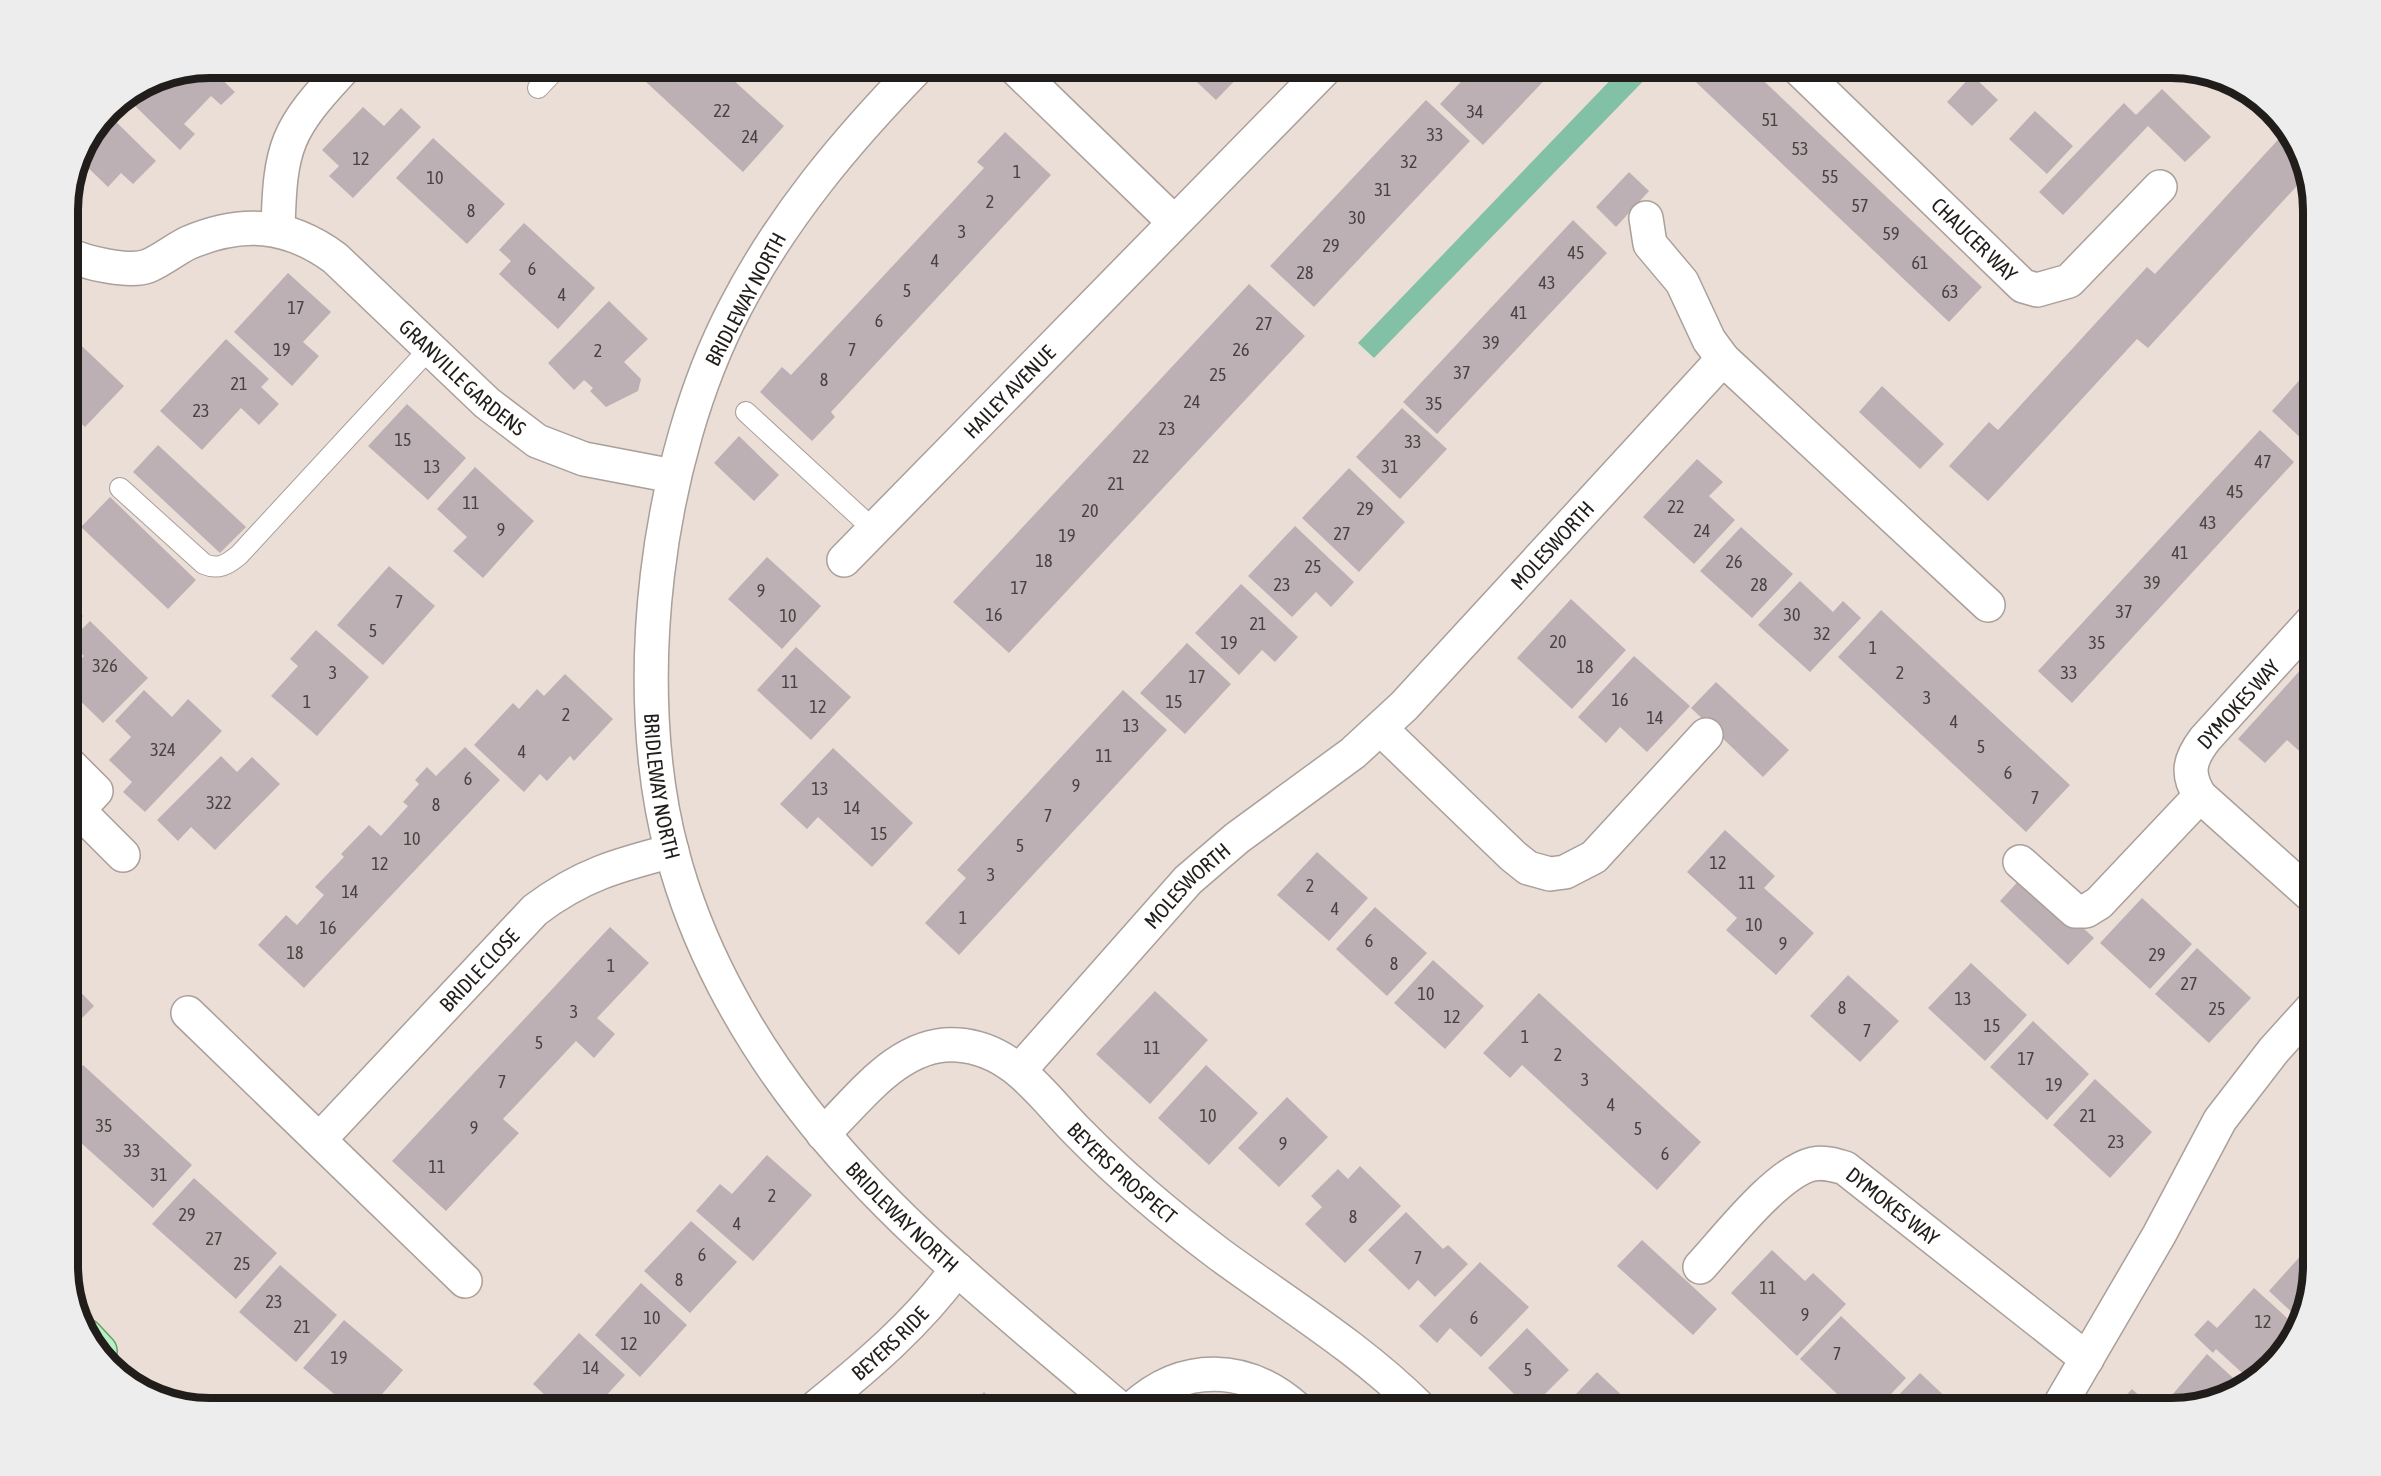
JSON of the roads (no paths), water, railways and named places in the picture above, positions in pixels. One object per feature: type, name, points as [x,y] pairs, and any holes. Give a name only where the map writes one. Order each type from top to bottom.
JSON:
[{"type":"street","points":[[278,230],[281,169],[289,139],[305,110],[335,78]]},
{"type":"street","name":"BRIDLEWAY NORTH","points":[[908,78],[827,166],[794,210],[758,267],[709,362],[689,415],[673,476],[657,583],[652,695],[662,804],[672,851],[700,931],[729,992],[764,1052],[823,1134],[887,1202],[957,1269],[1107,1398]]},
{"type":"street","points":[[1025,78],[1174,222]]},
{"type":"street","name":"HAILEY AVENUE","points":[[843,560],[1316,78]]},
{"type":"street","name":"CHAUCER WAY","points":[[1808,78],[2023,286],[2037,290],[2069,281],[2160,188]]},
{"type":"street","points":[[1646,218],[1650,244],[1682,282],[1709,340],[1723,359],[1988,605]]},
{"type":"street","name":"GRANVILLE GARDENS","points":[[78,259],[134,269],[148,266],[165,254],[212,234],[236,228],[259,227],[278,230],[318,246],[334,258],[487,403],[537,441],[584,459],[673,476]]},
{"type":"street","name":"MOLESWORTH","points":[[1020,1070],[1188,880],[1229,844],[1353,753],[1381,729],[1723,359]]},
{"type":"street","name":"DYMOKES WAY","points":[[2303,631],[2196,752],[2189,768],[2191,781],[2200,796],[2303,888]]},
{"type":"street","points":[[1381,729],[1512,856],[1528,868],[1550,874],[1565,872],[1594,857],[1706,735]]},
{"type":"street","points":[[2020,862],[2075,911],[2086,911],[2099,903],[2200,796]]},
{"type":"street","points":[[80,807],[123,855]]},
{"type":"street","name":"BRIDLE CLOSE","points":[[320,1139],[535,910],[576,882],[606,869],[672,851]]},
{"type":"street","points":[[188,1013],[465,1281]]},
{"type":"street","points":[[2064,1398],[2159,1235],[2220,1120],[2274,1050],[2303,1018]]},
{"type":"street","name":"BEYERS PROSPECT","points":[[823,1134],[880,1078],[914,1052],[956,1044],[977,1047],[1000,1057],[1020,1070],[1078,1132],[1140,1190],[1219,1254],[1342,1341],[1408,1398]]},
{"type":"street","name":"DYMOKES WAY","points":[[1700,1267],[1788,1174],[1814,1164],[1829,1163],[1845,1168],[2087,1359]]},
{"type":"street","name":"BEYERS RIDE","points":[[826,1398],[906,1328],[957,1269]]},
{"type":"street","points":[[1144,1398],[1177,1382],[1201,1374],[1224,1374],[1255,1381],[1284,1398]]},
{"type":"lane","points":[[538,88],[548,78]]},
{"type":"lane","points":[[120,488],[204,564],[213,568],[226,565],[246,547],[430,348]]},
{"type":"lane","points":[[746,412],[873,529]]}]
